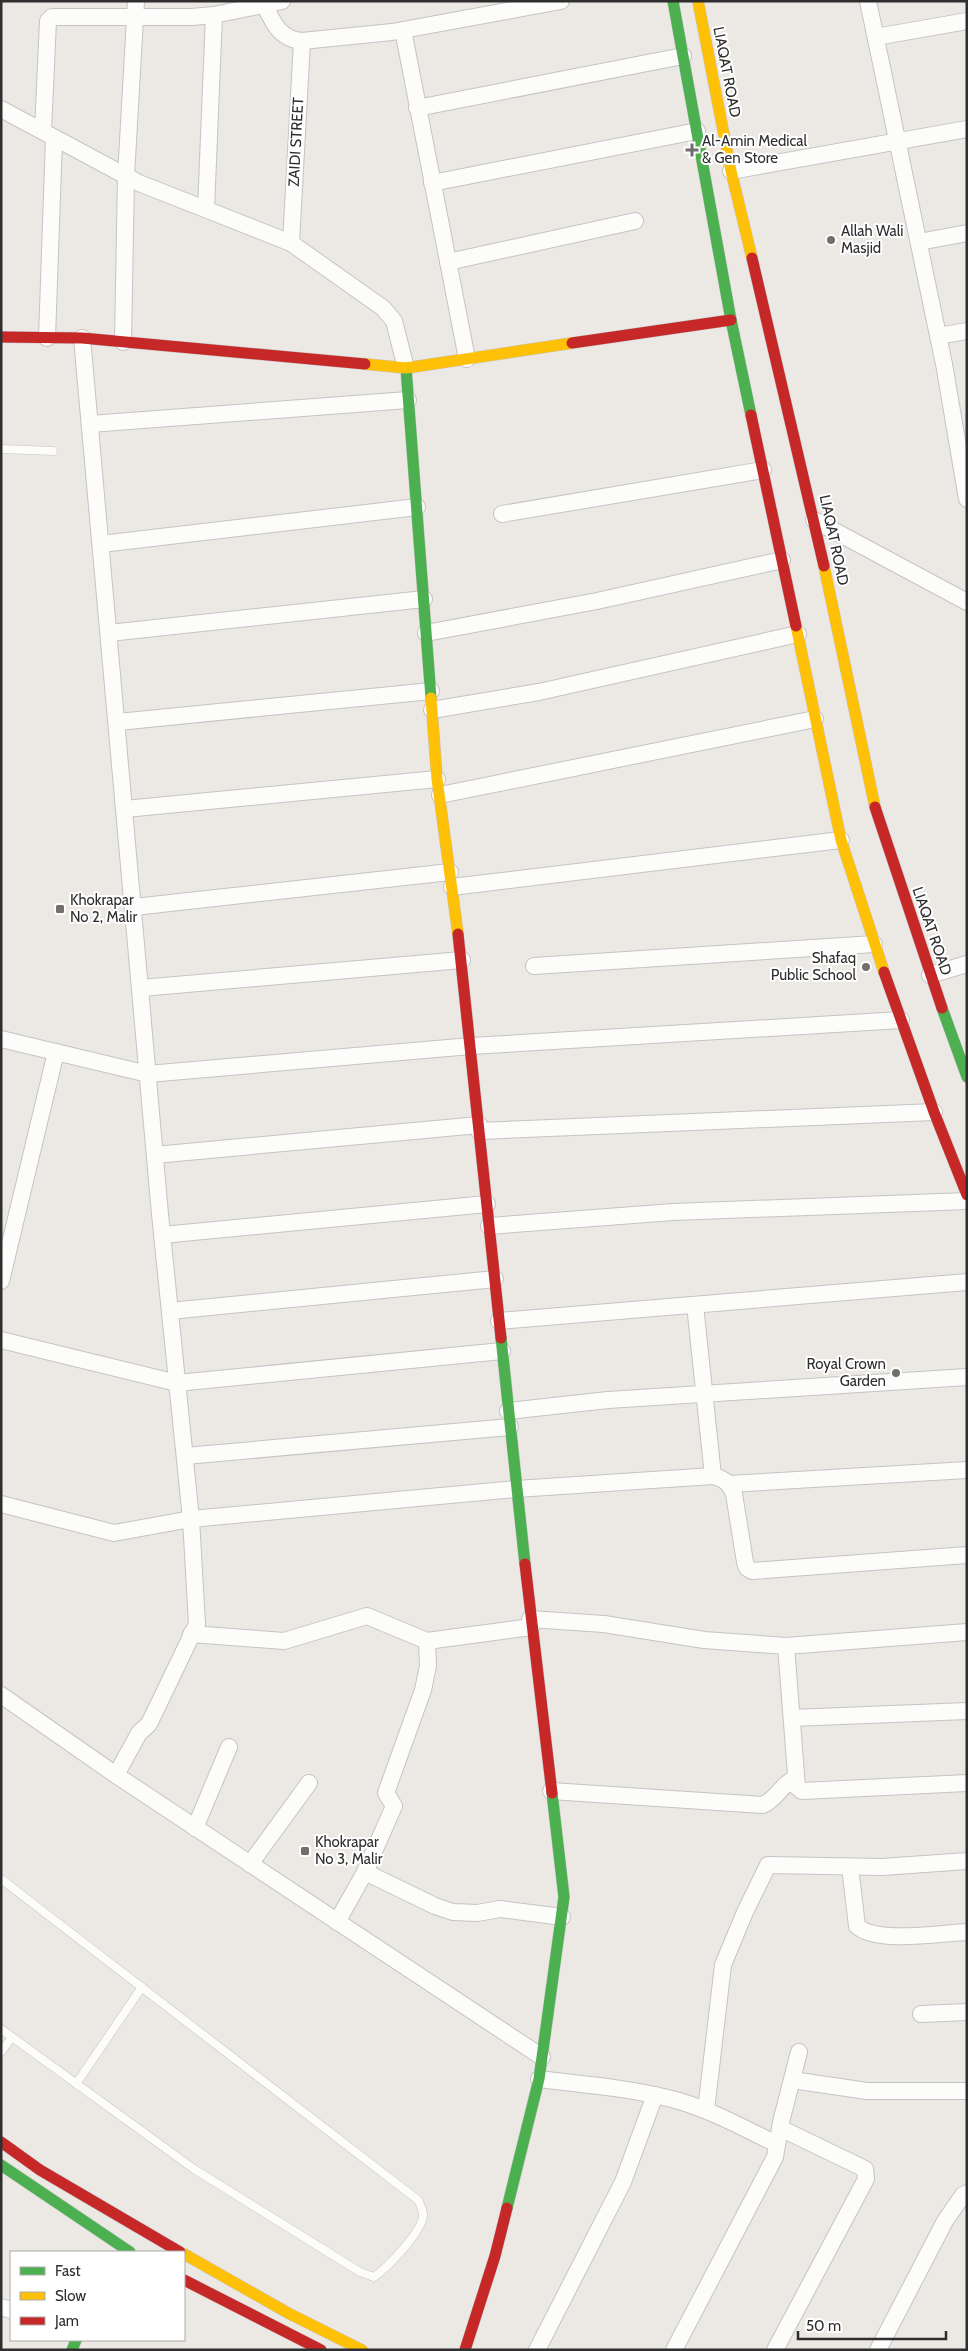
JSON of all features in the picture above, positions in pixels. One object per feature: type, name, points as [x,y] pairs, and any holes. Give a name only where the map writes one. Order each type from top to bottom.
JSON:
[{"type":"street","points":[[47,338],[50,18],[136,9],[214,15],[282,1]]},
{"type":"street","points":[[264,4],[274,25],[284,35],[292,40],[302,41],[403,30],[562,1]]},
{"type":"street","points":[[673,1],[732,320],[841,840],[874,944],[934,1112],[967,1195]]},
{"type":"street","name":"LIAQAT ROAD","points":[[698,1],[732,171],[814,520],[878,815],[930,975],[967,1077]]},
{"type":"street","points":[[868,1],[962,442],[967,499]]},
{"type":"street","points":[[123,342],[126,176],[136,9]]},
{"type":"street","points":[[206,209],[214,15]]},
{"type":"street","points":[[876,36],[967,21]]},
{"type":"street","points":[[403,30],[467,359]]},
{"type":"street","name":"ZAIDI STREET","points":[[291,243],[302,41]]},
{"type":"street","points":[[417,108],[683,56]]},
{"type":"street","points":[[1,96],[6,112],[126,176],[291,243],[383,308],[394,321],[406,368],[437,779],[462,960],[516,1489],[564,1897],[539,2079],[495,2256],[466,2350]]},
{"type":"street","points":[[732,171],[967,129]]},
{"type":"street","points":[[432,183],[697,131]]},
{"type":"street","points":[[448,262],[635,221]]},
{"type":"street","points":[[919,242],[967,233]]},
{"type":"street","points":[[1,337],[82,338],[406,368],[732,320]]},
{"type":"street","points":[[938,336],[967,331]]},
{"type":"street","points":[[82,338],[118,722],[162,1235],[191,1519],[197,1624],[149,1724],[139,1732],[116,1775]]},
{"type":"street","points":[[90,424],[408,400]]},
{"type":"street","points":[[502,514],[763,470]]},
{"type":"street","points":[[101,544],[417,507]]},
{"type":"street","points":[[814,520],[967,602]]},
{"type":"street","points":[[426,633],[597,601],[782,560]]},
{"type":"street","points":[[109,633],[424,598]]},
{"type":"street","points":[[432,710],[539,692],[798,634]]},
{"type":"street","points":[[118,722],[430,691]]},
{"type":"street","points":[[440,795],[815,720]]},
{"type":"street","points":[[125,809],[437,779]]},
{"type":"street","points":[[134,907],[451,880],[841,840]]},
{"type":"street","points":[[534,966],[874,944]]},
{"type":"street","points":[[141,988],[462,960]]},
{"type":"street","points":[[930,975],[967,964]]},
{"type":"street","points":[[1,1039],[148,1074],[471,1046],[901,1020]]},
{"type":"street","points":[[1,1281],[56,1052]]},
{"type":"street","points":[[155,1155],[479,1128],[934,1112]]},
{"type":"street","points":[[490,1226],[673,1212],[967,1201]]},
{"type":"street","points":[[162,1235],[487,1204]]},
{"type":"street","points":[[170,1311],[495,1278]]},
{"type":"street","points":[[499,1322],[967,1282]]},
{"type":"street","points":[[695,1305],[713,1476]]},
{"type":"street","points":[[1,1340],[178,1383],[502,1351]]},
{"type":"street","points":[[185,1456],[509,1419],[608,1400],[967,1377]]},
{"type":"street","points":[[729,1484],[967,1470]]},
{"type":"street","points":[[1,1504],[114,1533],[191,1519],[516,1489],[713,1476],[722,1478],[729,1484],[734,1494],[745,1562],[747,1568],[752,1571],[967,1555]]},
{"type":"street","points":[[192,1634],[284,1641],[368,1616],[427,1641],[531,1623],[604,1624],[704,1640],[786,1646],[967,1632]]},
{"type":"street","points":[[337,1922],[365,1872],[394,1806],[386,1793],[423,1690],[428,1666],[427,1641]]},
{"type":"street","points":[[786,1646],[796,1778],[797,1787],[802,1791],[967,1783]]},
{"type":"street","points":[[1,1695],[195,1828],[542,2057]]},
{"type":"street","points":[[792,1718],[967,1711]]},
{"type":"street","points":[[195,1828],[230,1747]]},
{"type":"street","points":[[551,1791],[763,1805],[774,1798],[788,1781],[796,1778]]},
{"type":"street","points":[[250,1864],[310,1784]]},
{"type":"street","points":[[706,2110],[723,1965],[766,1868],[770,1864],[850,1867],[967,1861]]},
{"type":"street","points":[[850,1867],[858,1926],[863,1931],[884,1936],[967,1932]]},
{"type":"street","points":[[365,1872],[435,1906],[453,1912],[477,1913],[500,1909],[562,1917]]},
{"type":"street","points":[[921,2014],[967,2012]]},
{"type":"street","points":[[674,2350],[775,2157],[778,2136],[799,2052]]},
{"type":"street","points":[[539,2079],[655,2095],[706,2110],[864,2169],[866,2179],[775,2350]]},
{"type":"street","points":[[792,2080],[867,2091],[967,2090]]},
{"type":"street","points":[[537,2350],[623,2182],[655,2095]]},
{"type":"street","points":[[1,2142],[40,2170],[178,2251]]},
{"type":"street","points":[[1,2165],[122,2250],[131,2224]]},
{"type":"street","points":[[878,2350],[945,2221],[963,2195],[967,2193]]},
{"type":"street","points":[[185,2255],[288,2313],[362,2350]]},
{"type":"street","points":[[185,2281],[321,2350]]},
{"type":"lane","points":[[1,449],[53,451]]},
{"type":"lane","points":[[1,1879],[418,2200],[424,2214],[421,2226],[383,2270],[374,2277],[360,2272],[194,2169],[1,2029]]},
{"type":"lane","points":[[76,2084],[142,1988]]},
{"type":"lane","points":[[1,2052],[12,2036]]},
{"type":"traffic: fast","points":[[673,1],[731,320],[751,415]]},
{"type":"traffic: fast","points":[[406,368],[431,698]]},
{"type":"traffic: fast","points":[[942,1008],[967,1077]]},
{"type":"traffic: fast","points":[[501,1338],[525,1564]]},
{"type":"traffic: fast","points":[[507,2208],[539,2079],[564,1897],[552,1793]]},
{"type":"traffic: fast","points":[[1,2165],[129,2251]]},
{"type":"traffic: fast","points":[[72,2350],[76,2341]]},
{"type":"traffic: slow","points":[[698,1],[731,171],[752,258]]},
{"type":"traffic: slow","points":[[365,364],[406,368],[572,343]]},
{"type":"traffic: slow","points":[[824,566],[875,807]]},
{"type":"traffic: slow","points":[[796,626],[841,840],[884,972]]},
{"type":"traffic: slow","points":[[431,698],[437,779],[458,934]]},
{"type":"traffic: slow","points":[[185,2255],[288,2313],[362,2350]]},
{"type":"traffic: jam","points":[[752,258],[824,566]]},
{"type":"traffic: jam","points":[[572,343],[731,320]]},
{"type":"traffic: jam","points":[[1,337],[82,338],[365,364]]},
{"type":"traffic: jam","points":[[751,415],[796,626]]},
{"type":"traffic: jam","points":[[875,807],[942,1008]]},
{"type":"traffic: jam","points":[[458,934],[501,1338]]},
{"type":"traffic: jam","points":[[884,972],[934,1112],[967,1195]]},
{"type":"traffic: jam","points":[[525,1564],[552,1793]]},
{"type":"traffic: jam","points":[[1,2142],[40,2170],[178,2251]]},
{"type":"traffic: jam","points":[[465,2350],[495,2256],[507,2208]]},
{"type":"traffic: jam","points":[[185,2281],[321,2350]]},
{"type":"place","name":"Al-Amin Medical & Gen Store","points":[[692,150]]},
{"type":"place","name":"Allah Wali Masjid","points":[[831,240]]},
{"type":"place","name":"Khokrapar No 2, Malir","points":[[60,909]]},
{"type":"place","name":"Shafaq Public School","points":[[866,967]]},
{"type":"place","name":"Royal Crown Garden","points":[[896,1373]]},
{"type":"place","name":"Khokrapar No 3, Malir","points":[[305,1851]]}]
